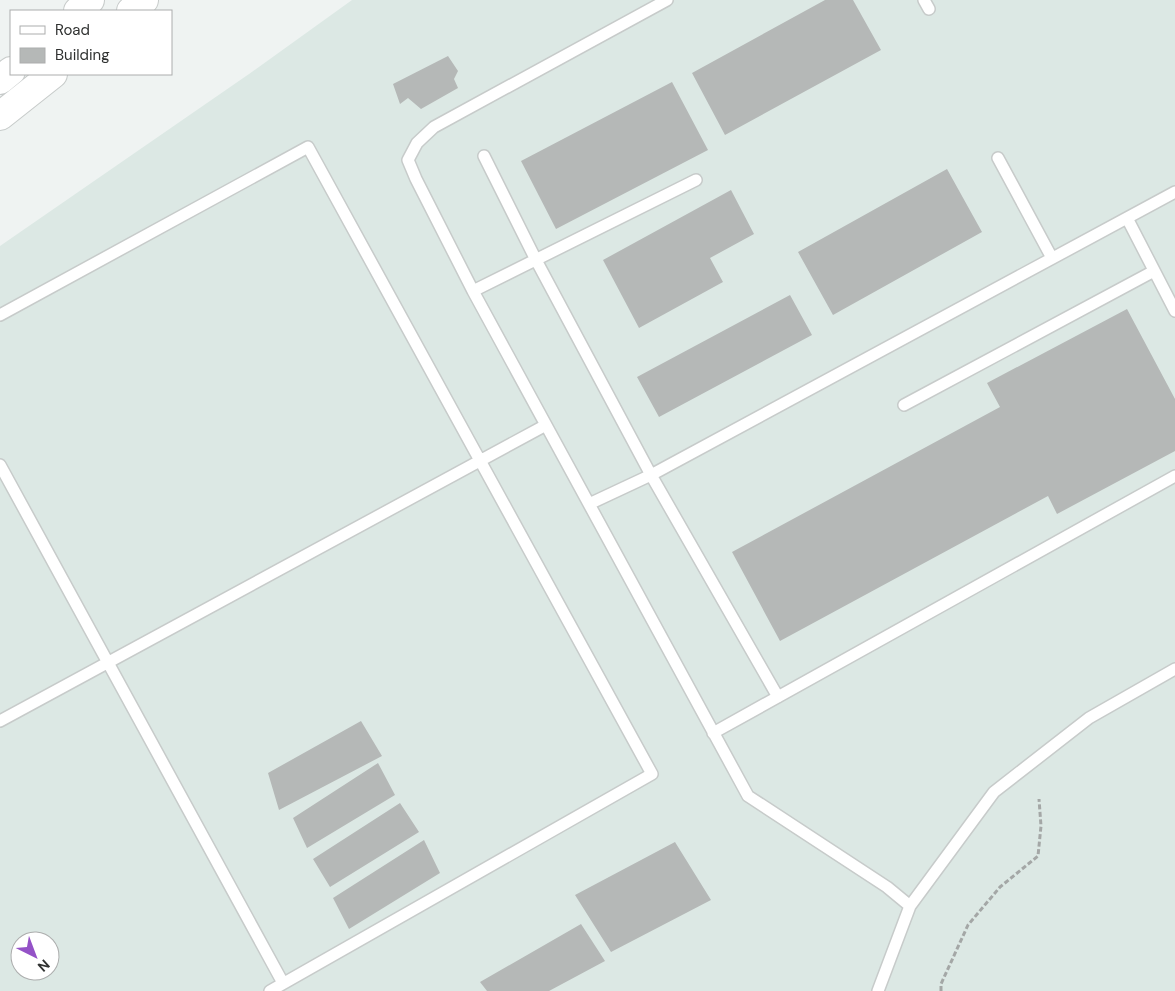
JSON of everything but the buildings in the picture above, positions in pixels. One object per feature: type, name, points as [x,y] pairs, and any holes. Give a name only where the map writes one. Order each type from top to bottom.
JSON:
[{"type":"main road","points":[[79,10],[90,0]]},
{"type":"main road","points":[[132,10],[144,0]]},
{"type":"main road","points":[[0,80],[10,72]]},
{"type":"main road","points":[[0,116],[52,75]]},
{"type":"lane","points":[[667,0],[434,127],[416,143],[408,160],[473,291],[748,796],[887,887],[910,906]]},
{"type":"lane","points":[[0,315],[308,147],[652,774],[270,991]]},
{"type":"lane","points":[[484,156],[536,260],[651,475],[778,697]]},
{"type":"lane","points":[[998,158],[1052,258]]},
{"type":"lane","points":[[473,291],[696,180]]},
{"type":"lane","points":[[589,504],[651,475],[1175,192]]},
{"type":"lane","points":[[1127,218],[1175,311]]},
{"type":"lane","points":[[904,406],[1154,271]]},
{"type":"lane","points":[[0,720],[546,425]]},
{"type":"lane","points":[[0,465],[283,983]]},
{"type":"lane","points":[[713,733],[1175,476]]},
{"type":"lane","points":[[878,991],[910,906],[994,792],[1089,718],[1175,669]]},
{"type":"path","points":[[941,991],[941,984],[968,925],[1000,886],[1038,856],[1041,826],[1039,799]]},
{"type":"shaded area","points":[[352,0],[1175,0],[1175,991],[0,991],[0,246],[249,74]]}]
